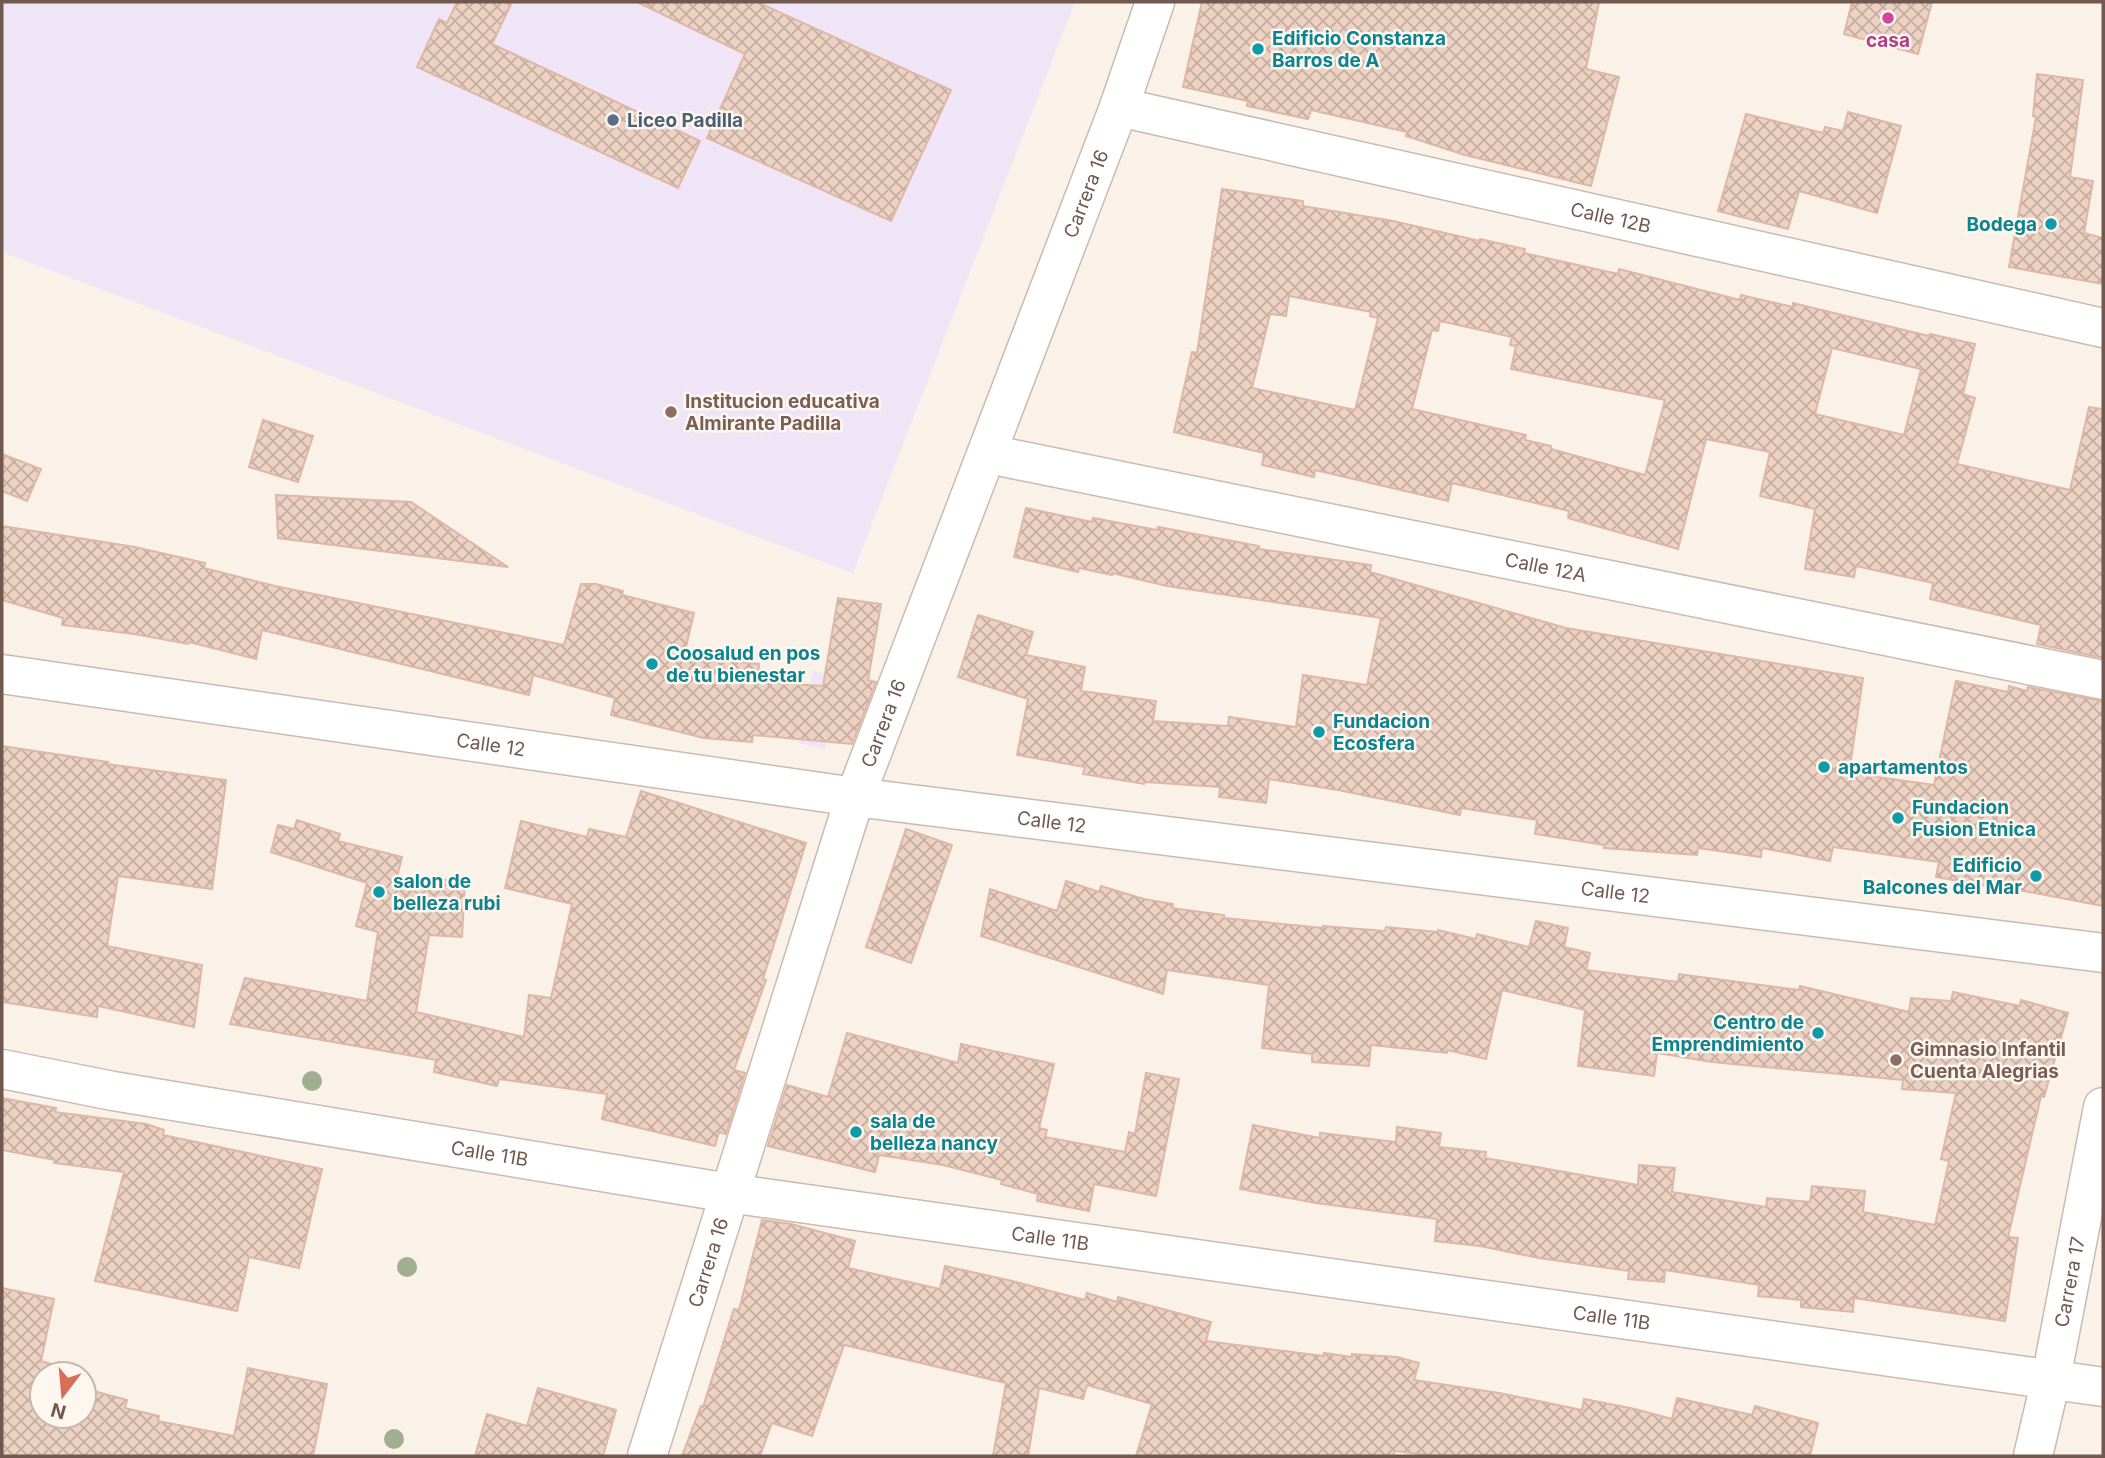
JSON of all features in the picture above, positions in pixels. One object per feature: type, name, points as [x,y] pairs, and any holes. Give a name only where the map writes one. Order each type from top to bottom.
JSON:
[{"type":"street","name":"Carrera 16","points":[[647,1456],[855,797],[1119,107],[1155,2]]},
{"type":"street","name":"Calle 12B","points":[[1119,107],[2103,328]]},
{"type":"street","name":"Calle 12A","points":[[988,454],[2103,680]]},
{"type":"street","name":"Calle 12","points":[[2,674],[855,797],[2103,953]]},
{"type":"street","name":"Calle 11B","points":[[2,1069],[113,1091],[729,1193],[2103,1387]]},
{"type":"street","name":"Carrera 17","points":[[2033,1456],[2052,1379],[2103,1107]]},
{"type":"shaded area","name":"Institucion educativa Almirante Padilla","points":[[2,2],[1075,2],[853,573],[2,252]]},
{"type":"shaded area","points":[[813,671],[841,677],[825,750],[798,743]]},
{"type":"building","points":[[457,2],[512,2],[492,44],[700,141],[678,188],[417,67],[439,19],[447,23]]},
{"type":"building","points":[[637,2],[757,2],[951,90],[891,221],[707,138],[745,54]]},
{"type":"building","points":[[1202,2],[1599,2],[1586,69],[1619,77],[1591,186],[1465,155],[1406,136],[1407,132],[1311,110],[1308,119],[1247,106],[1248,101],[1183,87]]},
{"type":"building","name":"casa","points":[[1852,2],[1932,2],[1918,54],[1844,34]]},
{"type":"building","points":[[2037,74],[2083,80],[2070,177],[2093,181],[2084,233],[2103,238],[2103,284],[2009,267],[2036,117],[2033,116]]},
{"type":"building","points":[[1848,112],[1901,126],[1877,213],[1799,191],[1788,229],[1718,211],[1746,114],[1823,133],[1825,127],[1843,131]]},
{"type":"building","points":[[1222,189],[1303,201],[1303,206],[1480,239],[1525,249],[1524,253],[1618,274],[1619,269],[1740,300],[1741,295],[1793,307],[1793,303],[1929,336],[1930,334],[1975,344],[1963,394],[1975,398],[1957,464],[2070,490],[2089,407],[2103,409],[2103,658],[2037,644],[2041,625],[1930,599],[1933,583],[1856,566],[1854,577],[1805,569],[1815,509],[1760,496],[1770,452],[1706,439],[1678,549],[1568,518],[1569,511],[1452,483],[1448,501],[1315,470],[1314,477],[1262,465],[1264,453],[1174,432],[1192,352],[1197,353]],"holes":[[[1289,296],[1371,312],[1370,316],[1378,318],[1355,410],[1252,388],[1270,314],[1286,316]],[[1440,321],[1512,337],[1510,345],[1516,346],[1511,369],[1665,400],[1645,475],[1551,449],[1551,446],[1525,440],[1526,435],[1412,409],[1432,330],[1438,331]],[[1832,348],[1921,369],[1904,435],[1815,414]]]},
{"type":"building","points":[[263,420],[313,436],[298,482],[249,467]]},
{"type":"building","points":[[2,454],[41,469],[27,501],[2,491]]},
{"type":"building","points":[[276,495],[411,502],[508,567],[278,538]]},
{"type":"building","points":[[1026,508],[1092,522],[1093,518],[1157,530],[1158,527],[1259,546],[1259,549],[1371,565],[1370,572],[1566,628],[1863,678],[1849,773],[1934,785],[1956,681],[2008,692],[2009,686],[2027,691],[2028,687],[2103,701],[2103,906],[1936,877],[1939,862],[1833,847],[1830,861],[1762,848],[1761,857],[1698,848],[1697,855],[1604,848],[1604,845],[1535,834],[1537,820],[1461,808],[1460,815],[1269,779],[1266,803],[1219,797],[1220,787],[1144,784],[1083,774],[1085,767],[1017,755],[1028,699],[958,677],[978,615],[1033,632],[1026,655],[1085,667],[1081,691],[1156,701],[1153,721],[1228,726],[1229,717],[1296,727],[1303,675],[1367,685],[1381,618],[1167,586],[1112,573],[1079,568],[1078,572],[1014,557]]},
{"type":"building","points":[[2,526],[135,547],[205,563],[204,568],[275,586],[564,645],[581,584],[596,584],[623,591],[622,595],[694,613],[685,651],[728,661],[759,664],[758,682],[823,686],[838,598],[881,604],[868,680],[876,682],[852,744],[753,735],[752,742],[704,738],[611,715],[615,698],[533,675],[529,695],[262,630],[256,659],[189,642],[188,644],[62,625],[63,618],[2,600]]},
{"type":"building","points":[[2,746],[226,780],[212,889],[118,876],[107,946],[202,965],[194,1027],[98,1006],[97,1017],[2,1002]]},
{"type":"building","points":[[641,791],[806,843],[763,979],[766,980],[734,1070],[745,1073],[726,1134],[719,1132],[715,1146],[602,1119],[607,1094],[499,1079],[497,1086],[434,1072],[436,1060],[230,1024],[245,978],[367,1001],[378,932],[356,926],[367,883],[271,852],[278,825],[294,829],[297,820],[340,834],[338,841],[402,857],[397,877],[465,881],[462,937],[429,935],[416,1012],[524,1037],[529,995],[551,998],[572,904],[505,888],[521,821],[587,837],[589,829],[626,837]]},
{"type":"building","points":[[906,829],[952,845],[911,963],[866,947]]},
{"type":"building","points":[[1066,881],[1099,892],[1101,886],[1144,899],[1173,904],[1172,908],[1224,915],[1224,918],[1323,928],[1438,930],[1476,939],[1477,934],[1529,947],[1536,921],[1568,928],[1564,947],[1590,953],[1586,970],[1678,982],[1679,974],[1799,990],[1800,986],[1909,1012],[1911,998],[1951,1001],[1953,992],[2020,1006],[2021,1000],[2068,1013],[2044,1097],[2041,1096],[2008,1237],[2018,1238],[2005,1321],[1854,1298],[1853,1312],[1801,1307],[1801,1300],[1758,1296],[1759,1285],[1665,1270],[1664,1282],[1628,1279],[1629,1271],[1435,1241],[1437,1219],[1316,1203],[1240,1189],[1253,1125],[1320,1138],[1320,1133],[1396,1142],[1397,1127],[1441,1133],[1439,1147],[1486,1152],[1485,1158],[1638,1185],[1639,1165],[1675,1168],[1672,1192],[1766,1207],[1767,1198],[1810,1202],[1812,1186],[1865,1191],[1863,1212],[1935,1225],[1949,1161],[1941,1159],[1956,1093],[1902,1089],[1903,1080],[1712,1062],[1657,1053],[1654,1076],[1578,1066],[1585,1010],[1502,990],[1486,1059],[1447,1050],[1447,1053],[1371,1045],[1369,1066],[1312,1062],[1312,1054],[1262,1048],[1269,985],[1167,970],[1163,994],[981,936],[990,889],[1057,911]]},
{"type":"building","points":[[847,1033],[958,1063],[961,1044],[1054,1064],[1039,1128],[1047,1130],[1045,1137],[1125,1152],[1129,1132],[1135,1134],[1146,1073],[1179,1079],[1156,1196],[1094,1184],[1089,1211],[1037,1201],[1038,1194],[1001,1184],[1002,1180],[943,1165],[879,1155],[875,1172],[768,1146],[787,1085],[828,1097]]},
{"type":"building","points":[[2,1098],[56,1108],[55,1112],[146,1124],[164,1130],[163,1135],[322,1169],[299,1268],[249,1257],[237,1311],[95,1281],[124,1172],[54,1163],[55,1160],[2,1150]]},
{"type":"building","points":[[762,1220],[791,1224],[855,1241],[848,1268],[940,1289],[945,1266],[1085,1300],[1087,1293],[1117,1302],[1118,1297],[1211,1322],[1206,1341],[1324,1356],[1324,1353],[1352,1357],[1352,1354],[1397,1357],[1419,1363],[1414,1380],[1499,1393],[1582,1410],[1584,1399],[1672,1419],[1677,1398],[1752,1415],[1755,1406],[1818,1423],[1810,1456],[1437,1456],[1395,1451],[1393,1456],[1136,1456],[1152,1404],[1087,1385],[1083,1399],[1039,1388],[1028,1456],[993,1456],[1006,1383],[844,1345],[812,1436],[772,1423],[760,1456],[682,1456],[701,1406],[703,1407],[734,1309],[739,1310]]},
{"type":"building","points":[[2,1288],[54,1299],[41,1360],[28,1360],[28,1430],[98,1430],[98,1392],[127,1400],[125,1408],[159,1416],[158,1421],[234,1436],[248,1368],[327,1384],[313,1456],[2,1456]]},
{"type":"building","points":[[538,1388],[616,1410],[603,1456],[475,1456],[487,1414],[527,1426]]},
{"type":"place","name":"casa","points":[[1888,18]]},
{"type":"place","name":"Edificio Constanza Barros de A","points":[[1258,49]]},
{"type":"place","name":"Liceo Padilla","points":[[613,120]]},
{"type":"place","name":"Bodega","points":[[2051,224]]},
{"type":"place","name":"Institucion educativa Almirante Padilla","points":[[671,412]]},
{"type":"place","name":"Coosalud en pos de tu bienestar","points":[[652,664]]},
{"type":"place","name":"Fundacion Ecosfera","points":[[1319,732]]},
{"type":"place","name":"apartamentos","points":[[1824,767]]},
{"type":"place","name":"Fundacion Fusion Etnica","points":[[1898,818]]},
{"type":"place","name":"Edificio Balcones del Mar","points":[[2036,876]]},
{"type":"place","name":"salon de belleza rubi","points":[[379,892]]},
{"type":"place","name":"Centro de Emprendimiento","points":[[1818,1033]]},
{"type":"place","name":"Gimnasio Infantil Cuenta Alegrias","points":[[1896,1060]]},
{"type":"place","name":"sala de belleza nancy","points":[[856,1132]]}]
